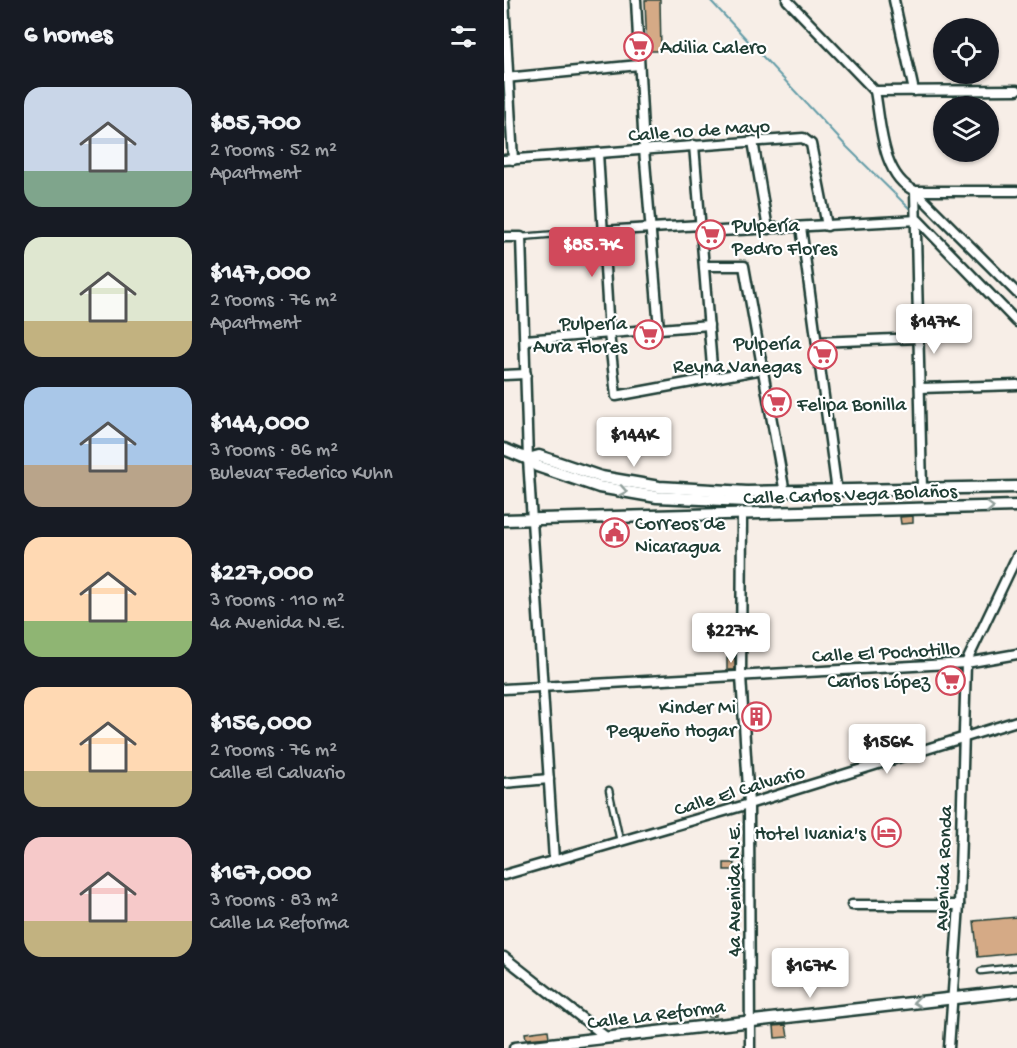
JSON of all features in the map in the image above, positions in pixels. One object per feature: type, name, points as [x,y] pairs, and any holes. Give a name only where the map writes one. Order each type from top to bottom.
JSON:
[{"type":"street","points":[[504,0],[508,160]]},
{"type":"street","points":[[636,0],[644,149],[659,329]]},
{"type":"street","points":[[894,0],[914,91]]},
{"type":"street","points":[[791,2],[875,91],[886,153],[899,179],[915,191],[1017,293]]},
{"type":"street","points":[[507,78],[639,65]]},
{"type":"street","points":[[875,91],[1017,90]]},
{"type":"street","name":"Calle 10 de Mayo","points":[[508,160],[803,138],[808,140],[827,226]]},
{"type":"street","points":[[753,141],[768,229]]},
{"type":"street","points":[[694,145],[713,380]]},
{"type":"street","points":[[598,153],[609,333],[616,396],[713,380],[762,369]]},
{"type":"street","points":[[915,191],[1017,191]]},
{"type":"street","points":[[915,191],[918,219],[922,489]]},
{"type":"street","points":[[602,231],[652,228],[768,229],[918,219]]},
{"type":"street","points":[[918,219],[1017,321]]},
{"type":"street","points":[[801,227],[837,492]]},
{"type":"street","points":[[504,237],[521,237],[528,459],[554,860]]},
{"type":"street","points":[[705,266],[744,266],[785,493]]},
{"type":"street","points":[[525,340],[708,325]]},
{"type":"street","points":[[817,342],[920,338]]},
{"type":"street","points":[[504,375],[526,374]]},
{"type":"street","points":[[921,388],[1017,385]]},
{"type":"street","name":"Calle Carlos Vega Bolaños","points":[[504,449],[528,459],[537,466],[598,487],[657,497],[746,497],[785,493],[1017,487]]},
{"type":"street","points":[[744,514],[746,497]]},
{"type":"street","name":"Calle Carlos Vega Bolaños","points":[[504,520],[1017,506]]},
{"type":"street","name":"4a Avenida N.E.","points":[[744,514],[741,676],[749,804],[750,1048]]},
{"type":"street","name":"Avenida Ronda","points":[[949,1048],[959,905],[962,737],[966,663],[1017,556]]},
{"type":"street","name":"Calle El Pochotillo","points":[[504,689],[966,663],[1017,654]]},
{"type":"street","name":"Calle El Calvario","points":[[504,874],[749,804],[1017,721]]},
{"type":"street","points":[[504,783],[549,779]]},
{"type":"street","points":[[852,905],[959,905]]},
{"type":"street","points":[[504,957],[606,1037]]},
{"type":"street","name":"Calle La Reforma","points":[[515,1048],[750,1019],[1017,991]]},
{"type":"lane","points":[[521,237],[570,232]]},
{"type":"lane","points":[[609,790],[620,841]]},
{"type":"lane","points":[[981,971],[1017,967]]},
{"type":"building","points":[[645,0],[660,0],[661,51],[647,51]]},
{"type":"building","points":[[913,516],[913,523],[901,524],[900,517]]},
{"type":"building","points":[[727,658],[735,658],[735,670],[727,670]]},
{"type":"building","name":"Kinder Mi Pequeño Hogar","points":[[753,710],[760,710],[761,723],[753,724]]},
{"type":"building","points":[[724,863],[735,863],[734,870],[724,870]]},
{"type":"building","points":[[1017,917],[1017,953],[978,957],[974,921]]},
{"type":"building","points":[[716,1008],[716,1016],[708,1017],[707,1009]]},
{"type":"building","points":[[786,1025],[788,1037],[775,1038],[774,1026]]},
{"type":"building","points":[[548,1030],[549,1037],[526,1039],[525,1033]]},
{"type":"waterway","points":[[710,0],[847,147],[913,212]]},
{"type":"waterway","points":[[998,296],[1017,316]]},
{"type":"place","name":"Adilia Calero","points":[[639,46]]},
{"type":"place","name":"Pulpería Pedro Flores","points":[[711,235]]},
{"type":"place","name":"Pulpería Aura Flores","points":[[648,334]]},
{"type":"place","name":"Pulpería Reyna Vanegas","points":[[822,354]]},
{"type":"place","name":"Felipa Bonilla","points":[[776,403]]},
{"type":"place","name":"Correos de Nicaragua","points":[[614,533]]},
{"type":"place","name":"Carlos López","points":[[951,680]]},
{"type":"place","name":"Kinder Mi Pequeño Hogar","points":[[757,717]]},
{"type":"place","name":"Hotel Ivania's","points":[[887,832]]}]
